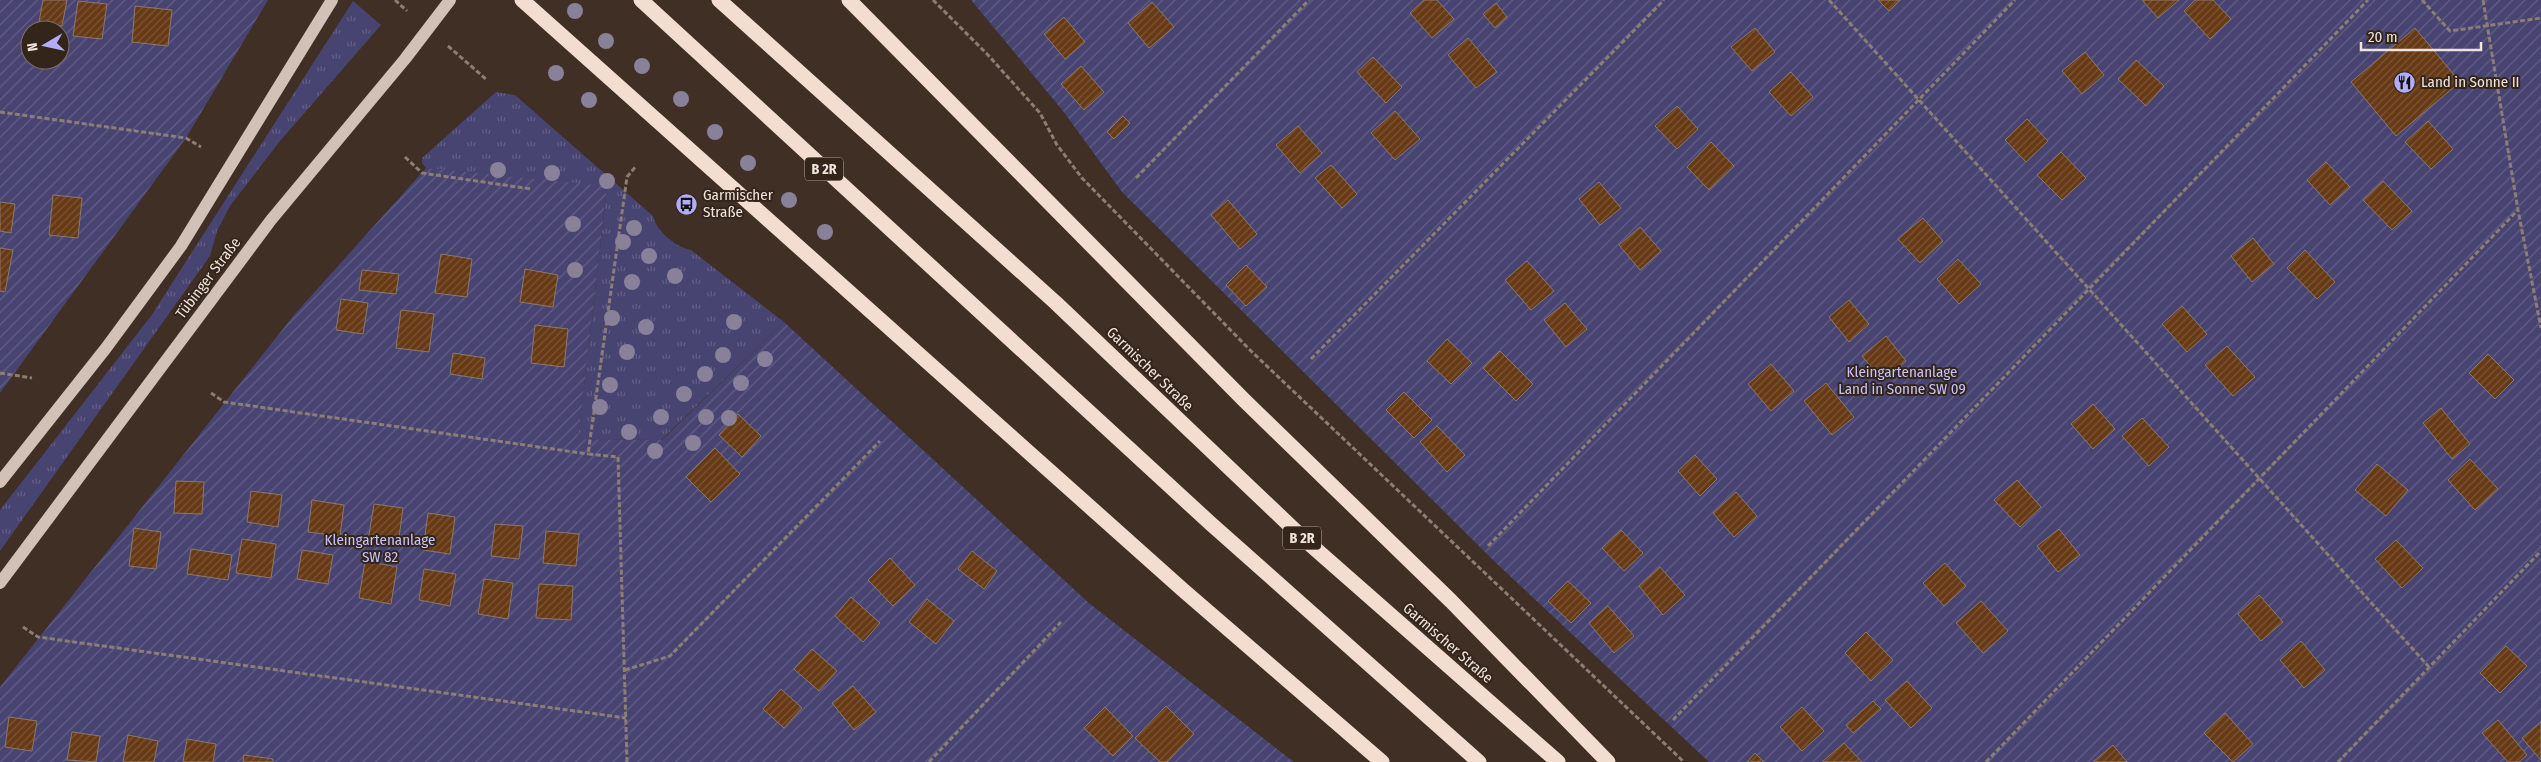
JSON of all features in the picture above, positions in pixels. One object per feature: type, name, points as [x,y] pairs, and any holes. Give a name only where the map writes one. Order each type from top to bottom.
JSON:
[{"type":"highway","points":[[522,0],[1182,590],[1382,762]]},
{"type":"highway","name":"B 2R","points":[[641,0],[1210,523],[1479,762]]},
{"type":"highway","name":"Garmischer Straße","points":[[719,0],[1056,303],[1304,539],[1558,762]]},
{"type":"highway","points":[[849,0],[1244,400],[1451,601],[1608,762]]},
{"type":"main road","points":[[0,482],[106,348],[180,246],[332,0]]},
{"type":"main road","name":"Tübinger Straße","points":[[0,583],[271,220],[405,59],[450,0]]},
{"type":"path","points":[[933,0],[988,55],[1040,113],[1057,145],[1082,178],[1251,352],[1684,762]]},
{"type":"path","points":[[1136,178],[1310,0]]},
{"type":"path","points":[[1311,359],[1664,0]]},
{"type":"path","points":[[1829,0],[2428,667]]},
{"type":"path","points":[[1488,546],[2015,0]]},
{"type":"path","points":[[1673,720],[2368,0]]},
{"type":"path","points":[[2422,0],[2450,31],[2541,18]]},
{"type":"path","points":[[2483,0],[2518,210],[2541,328]]},
{"type":"path","points":[[0,112],[186,138],[201,147]]},
{"type":"path","points":[[405,157],[422,173],[531,189]]},
{"type":"path","points":[[588,454],[626,177],[636,166]]},
{"type":"path","points":[[1986,762],[2518,210]]},
{"type":"path","points":[[0,373],[32,378]]},
{"type":"path","points":[[210,393],[224,402],[618,457],[627,762]]},
{"type":"path","points":[[625,670],[670,656],[880,441]]},
{"type":"path","points":[[2338,762],[2541,551]]},
{"type":"path","points":[[930,762],[1061,622]]},
{"type":"path","points":[[22,627],[38,636],[626,718]]},
{"type":"green space","points":[[0,0],[268,0],[186,138],[0,393]]},
{"type":"green space","name":"Kleingartenanlage Land in Sonne SW 09","points":[[971,0],[2541,0],[2541,762],[1709,762],[1496,563],[1122,192],[1063,111]]},
{"type":"green space","points":[[353,1],[381,25],[280,141],[230,206],[217,231],[210,256],[0,551],[0,510],[151,316]]},
{"type":"green space","points":[[496,92],[515,95],[653,216],[659,228],[668,238],[679,246],[691,250],[784,322],[661,440],[578,439],[607,187],[426,168],[422,163],[422,158]]},
{"type":"green space","name":"Kleingartenanlage SW 82","points":[[426,168],[607,186],[578,439],[662,440],[784,322],[1090,604],[1294,762],[0,762],[0,687],[294,315]]},
{"type":"building","points":[[43,0],[67,0],[63,20],[39,20]]},
{"type":"building","points":[[1424,0],[1437,0],[1454,19],[1432,38],[1410,13]]},
{"type":"building","points":[[1878,0],[1900,0],[1889,11]]},
{"type":"building","points":[[2142,0],[2179,0],[2158,18]]},
{"type":"building","points":[[2195,0],[2213,0],[2231,19],[2210,39],[2184,11]]},
{"type":"building","points":[[78,1],[107,4],[102,39],[73,36]]},
{"type":"building","points":[[1152,2],[1174,27],[1149,48],[1128,23]]},
{"type":"building","points":[[1496,3],[1507,17],[1495,28],[1483,14]]},
{"type":"building","points":[[135,6],[172,10],[168,46],[132,42]]},
{"type":"building","points":[[1064,17],[1085,42],[1065,59],[1044,34]]},
{"type":"building","points":[[1755,28],[1775,52],[1752,71],[1731,47]]},
{"type":"building","name":"Land in Sonne II","points":[[2415,28],[2460,82],[2396,136],[2351,82]]},
{"type":"building","points":[[1468,38],[1497,72],[1476,88],[1448,55]]},
{"type":"building","points":[[2085,52],[2104,75],[2082,94],[2062,71]]},
{"type":"building","points":[[1373,57],[1402,87],[1386,103],[1357,72]]},
{"type":"building","points":[[2136,60],[2164,86],[2146,106],[2118,79]]},
{"type":"building","points":[[1081,66],[1104,92],[1084,110],[1061,84]]},
{"type":"building","points":[[1791,72],[1813,97],[1791,116],[1769,92]]},
{"type":"building","points":[[1677,106],[1698,129],[1677,149],[1655,126]]},
{"type":"building","points":[[1395,111],[1420,139],[1395,160],[1371,133]]},
{"type":"building","points":[[1123,116],[1130,123],[1114,139],[1107,132]]},
{"type":"building","points":[[2027,119],[2048,141],[2026,162],[2005,140]]},
{"type":"building","points":[[2428,121],[2453,149],[2431,169],[2405,142]]},
{"type":"building","points":[[1298,126],[1322,153],[1300,173],[1276,145]]},
{"type":"building","points":[[1711,142],[1734,166],[1709,190],[1687,167]]},
{"type":"building","points":[[2061,152],[2086,178],[2062,200],[2037,175]]},
{"type":"building","points":[[2326,162],[2350,187],[2330,205],[2307,180]]},
{"type":"building","points":[[1331,165],[1357,194],[1342,208],[1315,178]]},
{"type":"building","points":[[2383,181],[2412,211],[2392,230],[2363,200]]},
{"type":"building","points":[[1599,182],[1621,208],[1600,225],[1579,199]]},
{"type":"building","points":[[53,195],[82,198],[78,238],[49,235]]},
{"type":"building","points":[[1228,200],[1257,234],[1240,249],[1211,215]]},
{"type":"building","points":[[0,202],[15,204],[11,233],[0,231]]},
{"type":"building","points":[[1923,218],[1943,241],[1920,263],[1898,239]]},
{"type":"building","points":[[1640,227],[1661,251],[1640,270],[1619,245]]},
{"type":"building","points":[[2253,238],[2274,264],[2252,282],[2231,256]]},
{"type":"building","points":[[0,248],[13,250],[5,292],[0,291]]},
{"type":"building","points":[[2305,250],[2335,282],[2317,299],[2287,268]]},
{"type":"building","points":[[441,254],[472,259],[467,297],[435,293]]},
{"type":"building","points":[[1958,259],[1981,284],[1959,304],[1937,279]]},
{"type":"building","points":[[1527,261],[1554,291],[1531,310],[1505,280]]},
{"type":"building","points":[[1246,265],[1267,287],[1246,306],[1226,285]]},
{"type":"building","points":[[525,269],[558,275],[553,307],[520,302]]},
{"type":"building","points":[[362,270],[399,274],[396,294],[359,290]]},
{"type":"building","points":[[341,299],[368,303],[363,334],[336,330]]},
{"type":"building","points":[[1849,300],[1869,324],[1849,342],[1829,317]]},
{"type":"building","points":[[1565,303],[1587,329],[1566,347],[1544,320]]},
{"type":"building","points":[[2182,306],[2207,334],[2187,352],[2162,324]]},
{"type":"building","points":[[401,310],[434,314],[429,352],[396,348]]},
{"type":"building","points":[[535,325],[568,329],[564,367],[531,363]]},
{"type":"building","points":[[1886,336],[1906,361],[1883,381],[1862,356]]},
{"type":"building","points":[[1447,339],[1472,363],[1451,384],[1427,361]]},
{"type":"building","points":[[2227,346],[2255,377],[2233,396],[2205,365]]},
{"type":"building","points":[[1500,351],[1533,384],[1516,401],[1483,368]]},
{"type":"building","points":[[453,353],[485,358],[482,379],[450,374]]},
{"type":"building","points":[[2488,354],[2514,380],[2495,399],[2469,373]]},
{"type":"building","points":[[1771,364],[1794,391],[1771,411],[1748,384]]},
{"type":"building","points":[[1826,383],[1854,417],[1832,435],[1804,401]]},
{"type":"building","points":[[1404,392],[1432,420],[1414,438],[1386,410]]},
{"type":"building","points":[[2093,404],[2115,429],[2093,449],[2071,424]]},
{"type":"building","points":[[2441,408],[2470,444],[2452,459],[2423,423]]},
{"type":"building","points":[[738,414],[761,436],[742,457],[719,435]]},
{"type":"building","points":[[2142,418],[2169,447],[2149,466],[2122,436]]},
{"type":"building","points":[[1437,426],[1465,455],[1447,472],[1420,442]]},
{"type":"building","points":[[715,448],[740,474],[711,502],[686,477]]},
{"type":"building","points":[[1695,455],[1717,479],[1700,496],[1678,471]]},
{"type":"building","points":[[2470,459],[2498,489],[2475,510],[2448,480]]},
{"type":"building","points":[[2377,464],[2408,490],[2386,516],[2355,490]]},
{"type":"building","points":[[2017,480],[2041,507],[2020,527],[1994,500]]},
{"type":"building","points":[[176,481],[204,482],[202,514],[174,513]]},
{"type":"building","points":[[251,491],[282,495],[278,527],[247,522]]},
{"type":"building","points":[[1736,492],[1757,516],[1734,537],[1713,513]]},
{"type":"building","points":[[312,500],[344,505],[340,536],[308,532]]},
{"type":"building","points":[[374,504],[403,508],[398,545],[368,541]]},
{"type":"building","points":[[428,513],[455,517],[450,554],[423,550]]},
{"type":"building","points":[[495,524],[523,526],[519,559],[491,556]]},
{"type":"building","points":[[134,528],[161,532],[156,569],[129,566]]},
{"type":"building","points":[[2059,529],[2080,555],[2058,572],[2037,546]]},
{"type":"building","points":[[1621,530],[1643,553],[1624,571],[1602,548]]},
{"type":"building","points":[[546,531],[579,534],[576,566],[543,563]]},
{"type":"building","points":[[242,539],[276,544],[271,578],[236,573]]},
{"type":"building","points":[[2396,540],[2423,568],[2402,588],[2375,559]]},
{"type":"building","points":[[191,549],[232,555],[228,580],[187,574]]},
{"type":"building","points":[[302,550],[333,555],[328,584],[297,579]]},
{"type":"building","points":[[972,551],[997,571],[984,589],[958,569]]},
{"type":"building","points":[[890,558],[915,585],[893,606],[868,580]]},
{"type":"building","points":[[365,561],[397,567],[391,604],[359,598]]},
{"type":"building","points":[[1945,563],[1966,586],[1944,606],[1923,583]]},
{"type":"building","points":[[1660,567],[1685,595],[1663,615],[1639,586]]},
{"type":"building","points":[[424,569],[456,574],[450,606],[419,600]]},
{"type":"building","points":[[484,579],[513,583],[508,619],[478,614]]},
{"type":"building","points":[[1568,581],[1591,603],[1571,623],[1548,601]]},
{"type":"building","points":[[539,584],[573,586],[571,620],[536,618]]},
{"type":"building","points":[[2259,595],[2283,622],[2261,641],[2238,614]]},
{"type":"building","points":[[851,597],[880,623],[863,642],[835,616]]},
{"type":"building","points":[[927,599],[954,621],[936,644],[909,622]]},
{"type":"building","points":[[1981,601],[2008,631],[1983,653],[1956,623]]},
{"type":"building","points":[[1608,606],[1634,636],[1614,653],[1589,623]]},
{"type":"building","points":[[1866,632],[1893,660],[1871,681],[1845,653]]},
{"type":"building","points":[[2301,641],[2325,670],[2304,688],[2280,660]]},
{"type":"building","points":[[2506,646],[2527,666],[2500,693],[2480,673]]},
{"type":"building","points":[[812,649],[837,671],[819,691],[794,669]]},
{"type":"building","points":[[1907,681],[1932,708],[1911,728],[1885,700]]},
{"type":"building","points":[[853,686],[876,712],[854,730],[832,703]]},
{"type":"building","points":[[781,689],[802,708],[784,728],[763,709]]},
{"type":"building","points":[[1873,701],[1881,709],[1853,733],[1846,725]]},
{"type":"building","points":[[1166,706],[1194,734],[1167,762],[1160,762],[1135,738]]},
{"type":"building","points":[[1105,707],[1133,736],[1113,756],[1084,728]]},
{"type":"building","points":[[1802,707],[1824,731],[1802,751],[1780,727]]},
{"type":"building","points":[[2225,713],[2253,744],[2233,762],[2204,733]]},
{"type":"building","points":[[9,717],[37,721],[32,751],[5,747]]},
{"type":"building","points":[[2498,720],[2527,755],[2519,762],[2508,762],[2482,733]]},
{"type":"building","points":[[2541,722],[2541,760],[2522,738]]},
{"type":"building","points":[[72,732],[100,736],[96,762],[67,760]]},
{"type":"building","points":[[128,735],[158,741],[154,762],[123,762]]},
{"type":"building","points":[[187,739],[216,744],[213,762],[183,762]]},
{"type":"building","points":[[1844,743],[1862,762],[1822,762]]},
{"type":"building","points":[[2113,745],[2127,762],[2093,762]]},
{"type":"building","points":[[1755,753],[1764,762],[1747,762]]},
{"type":"building","points":[[244,755],[273,759],[273,762],[243,762]]},
{"type":"place","name":"Land in Sonne II","points":[[2405,82]]},
{"type":"place","name":"Garmischer Straße","points":[[687,204]]}]
